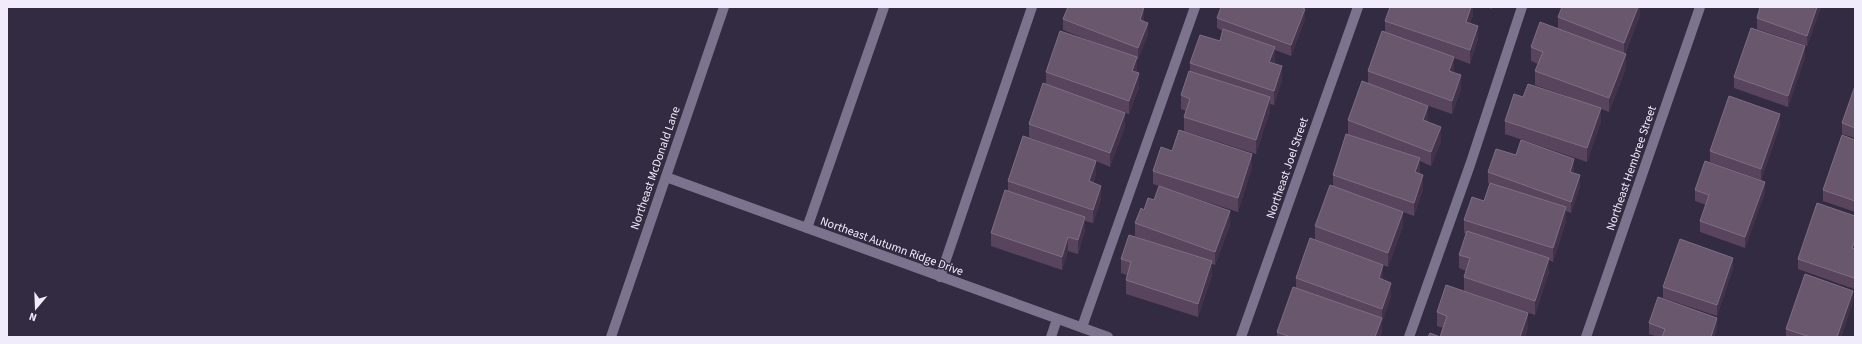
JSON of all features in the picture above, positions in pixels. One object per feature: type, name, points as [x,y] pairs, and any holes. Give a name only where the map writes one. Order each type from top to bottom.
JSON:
[{"type":"street","name":"Northeast McDonald Lane","points":[[611,337],[724,7]]},
{"type":"street","points":[[807,228],[884,7]]},
{"type":"street","points":[[940,277],[1032,7]]},
{"type":"street","points":[[1082,327],[1195,7]]},
{"type":"street","name":"Northeast Joel Street","points":[[1242,337],[1358,7]]},
{"type":"street","points":[[1409,337],[1470,165],[1522,7]]},
{"type":"street","name":"Northeast Hembree Street","points":[[1586,337],[1700,7]]},
{"type":"street","name":"Northeast Autumn Ridge Drive","points":[[666,177],[1108,337]]},
{"type":"street","points":[[1051,337],[1057,319]]},
{"type":"building","points":[[1068,7],[1144,7],[1140,20],[1148,23],[1138,48],[1063,19]]},
{"type":"building","points":[[1221,7],[1300,7],[1305,9],[1291,45],[1217,18]]},
{"type":"building","points":[[1390,7],[1471,7],[1466,22],[1478,26],[1470,50],[1385,21]]},
{"type":"building","points":[[1562,7],[1638,7],[1624,43],[1558,17]]},
{"type":"building","points":[[1760,7],[1817,7],[1807,36],[1757,18]]},
{"type":"building","points":[[1540,22],[1626,54],[1609,98],[1535,71],[1543,52],[1531,47]]},
{"type":"building","points":[[1751,28],[1805,46],[1788,96],[1734,77]]},
{"type":"building","points":[[1223,29],[1275,47],[1269,62],[1282,66],[1274,91],[1190,63],[1200,35],[1220,41]]},
{"type":"building","points":[[1060,31],[1137,57],[1132,71],[1139,73],[1129,101],[1046,72]]},
{"type":"building","points":[[1382,31],[1454,57],[1449,71],[1461,75],[1452,101],[1368,71]]},
{"type":"building","points":[[1189,71],[1270,97],[1256,140],[1184,117],[1190,99],[1181,95]]},
{"type":"building","points":[[1362,81],[1428,106],[1423,120],[1441,127],[1431,152],[1348,120]]},
{"type":"building","points":[[1043,83],[1125,113],[1110,153],[1029,124]]},
{"type":"building","points":[[1528,84],[1601,108],[1587,148],[1505,121],[1514,94],[1523,97]]},
{"type":"building","points":[[1855,86],[1855,128],[1842,123]]},
{"type":"building","points":[[1729,96],[1780,114],[1761,169],[1710,151]]},
{"type":"building","points":[[1179,130],[1252,154],[1238,198],[1153,171],[1161,147],[1172,151]]},
{"type":"building","points":[[1346,134],[1420,158],[1415,172],[1423,175],[1414,203],[1333,175]]},
{"type":"building","points":[[1842,135],[1855,140],[1855,201],[1823,190]]},
{"type":"building","points":[[1023,136],[1096,161],[1089,181],[1101,186],[1093,210],[1008,181]]},
{"type":"building","points":[[1521,140],[1574,159],[1570,172],[1580,175],[1571,202],[1488,172],[1496,149],[1516,155]]},
{"type":"building","points":[[1705,161],[1765,182],[1745,237],[1700,221],[1709,195],[1695,190]]},
{"type":"building","points":[[1490,183],[1566,207],[1553,248],[1464,220],[1472,197],[1484,201]]},
{"type":"building","points":[[1330,185],[1403,212],[1388,253],[1315,226]]},
{"type":"building","points":[[1159,186],[1230,211],[1215,252],[1135,223],[1141,208],[1144,210],[1148,198],[1154,200]]},
{"type":"building","points":[[1005,190],[1085,217],[1078,240],[1068,237],[1062,257],[991,233]]},
{"type":"building","points":[[1817,203],[1855,216],[1855,241],[1852,248],[1855,249],[1854,278],[1798,259]]},
{"type":"building","points":[[1467,231],[1549,258],[1535,301],[1464,277],[1470,258],[1459,255]]},
{"type":"building","points":[[1129,235],[1212,261],[1198,304],[1126,280],[1131,262],[1121,259]]},
{"type":"building","points":[[1310,238],[1383,265],[1379,278],[1391,283],[1382,309],[1296,278]]},
{"type":"building","points":[[1680,239],[1733,258],[1717,305],[1663,287]]},
{"type":"building","points":[[1805,274],[1853,291],[1837,337],[1810,337],[1786,329]]},
{"type":"building","points":[[1446,285],[1528,313],[1520,337],[1440,337],[1447,316],[1437,312]]},
{"type":"building","points":[[1293,287],[1382,318],[1375,337],[1291,337],[1277,332]]},
{"type":"building","points":[[1658,297],[1717,318],[1711,337],[1662,337],[1665,329],[1649,323]]},
{"type":"building","points":[[1430,333],[1440,337],[1428,337]]}]
